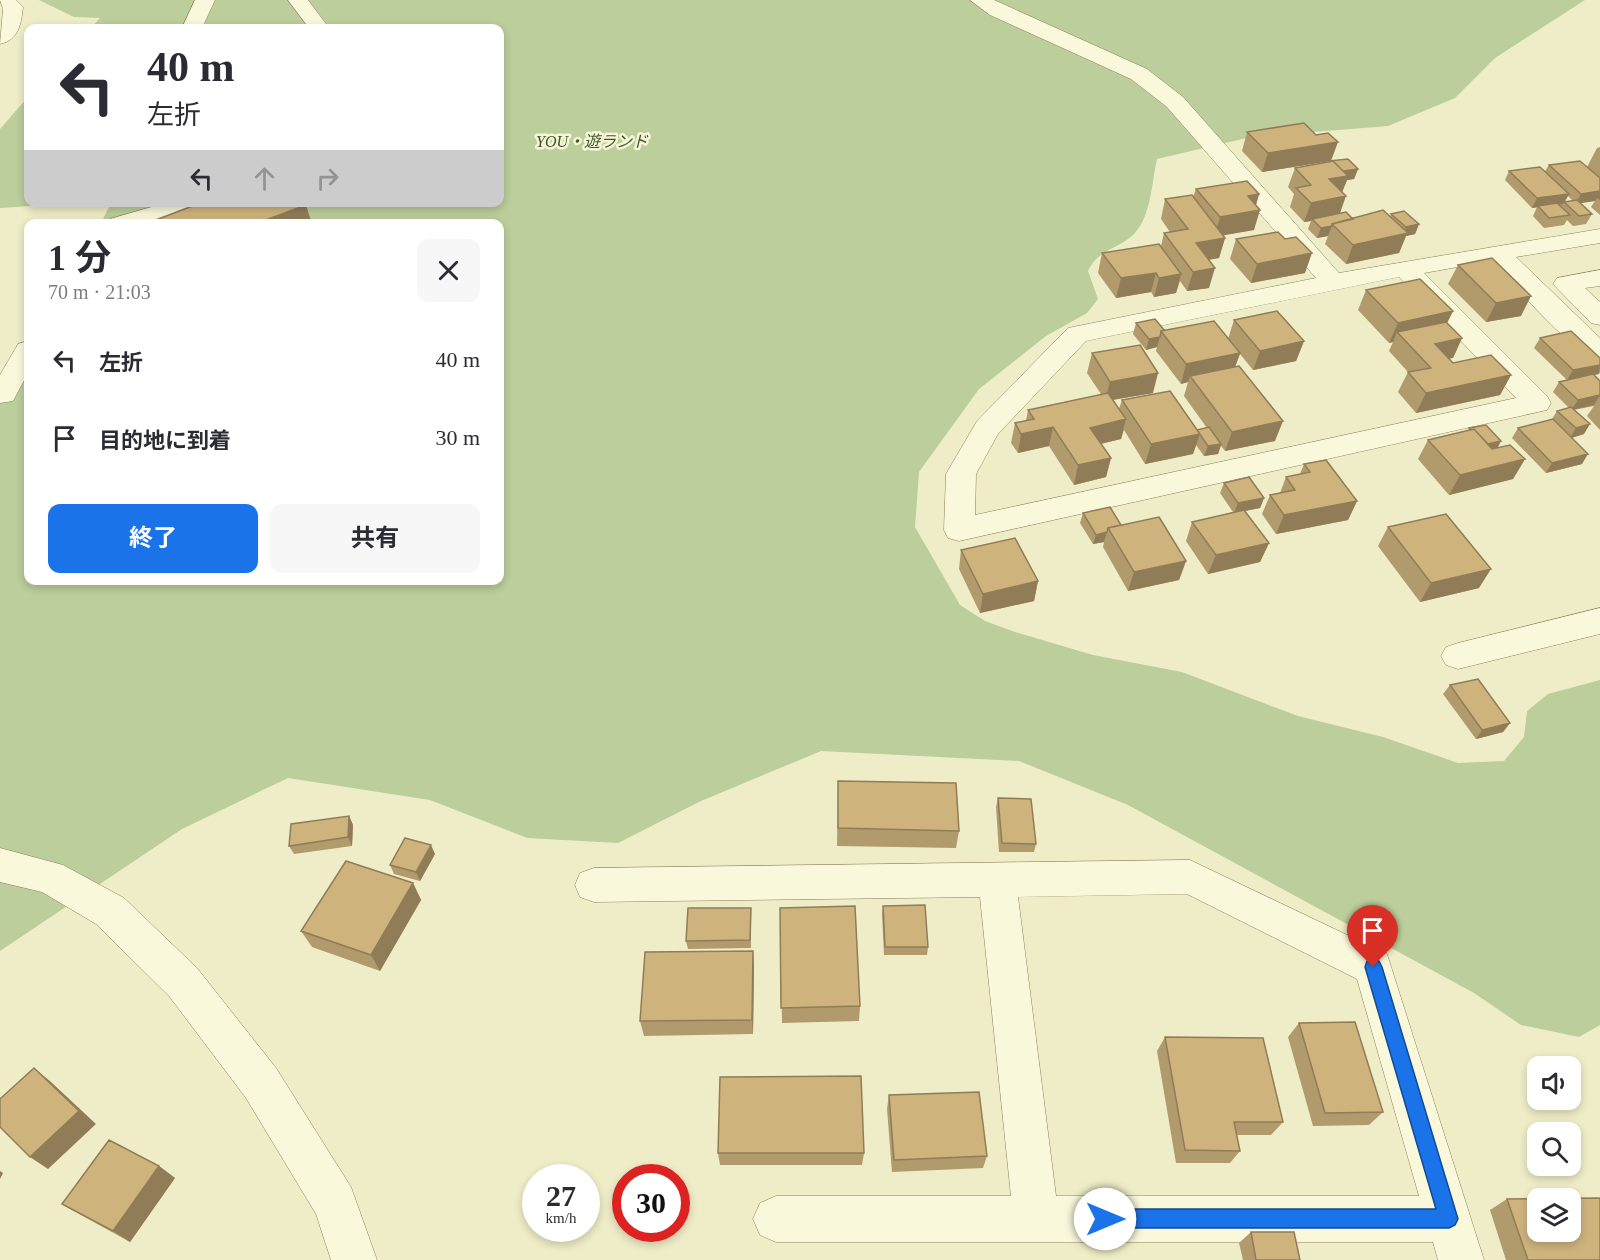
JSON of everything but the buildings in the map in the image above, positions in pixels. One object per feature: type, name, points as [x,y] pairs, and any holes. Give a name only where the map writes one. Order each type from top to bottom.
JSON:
[{"type":"street","points":[[0,38],[10,28],[13,6],[2,0]]},
{"type":"street","points":[[194,24],[205,0]]},
{"type":"street","points":[[298,0],[316,24]]},
{"type":"street","points":[[980,0],[997,11],[1138,74],[1175,102],[1333,282]]},
{"type":"street","points":[[137,219],[179,207]]},
{"type":"street","points":[[1405,268],[1538,403],[959,530],[961,474],[987,428],[1077,334],[1405,268],[1600,236]]},
{"type":"street","points":[[1497,253],[1576,332],[1600,352]]},
{"type":"street","points":[[1600,278],[1566,284],[1600,317]]},
{"type":"street","points":[[0,394],[3,394],[24,357]]},
{"type":"street","points":[[1458,656],[1600,621]]},
{"type":"street","points":[[0,865],[50,878],[110,910],[183,982],[261,1083],[335,1203],[354,1260]]},
{"type":"street","points":[[594,885],[1190,877],[1373,967],[1461,1260]]},
{"type":"street","points":[[997,879],[1036,1219]]},
{"type":"street","points":[[776,1219],[1449,1219]]},
{"type":"green space","name":"YOU・遊ランド","points":[[39,0],[1585,0],[1495,58],[1455,98],[1388,126],[1251,137],[1157,159],[1150,198],[1140,227],[1128,239],[1103,253],[1092,263],[1088,271],[1098,299],[1087,313],[1046,336],[979,389],[919,472],[915,527],[960,605],[985,621],[1093,655],[1182,672],[1298,716],[1383,737],[1458,763],[1504,761],[1524,737],[1527,711],[1548,694],[1600,680],[1600,1025],[1579,1037],[1521,1025],[1474,993],[1128,805],[1019,761],[821,751],[701,801],[618,843],[527,838],[430,800],[288,778],[182,829],[0,951],[0,394],[3,394],[24,357],[24,585],[504,585],[504,219],[103,219],[109,207],[504,207],[504,24],[95,24],[100,18],[74,17]]},
{"type":"green space","points":[[24,102],[24,206],[0,208],[0,129]]},
{"type":"route","points":[[1105,1219],[1449,1219],[1373,967]]}]
